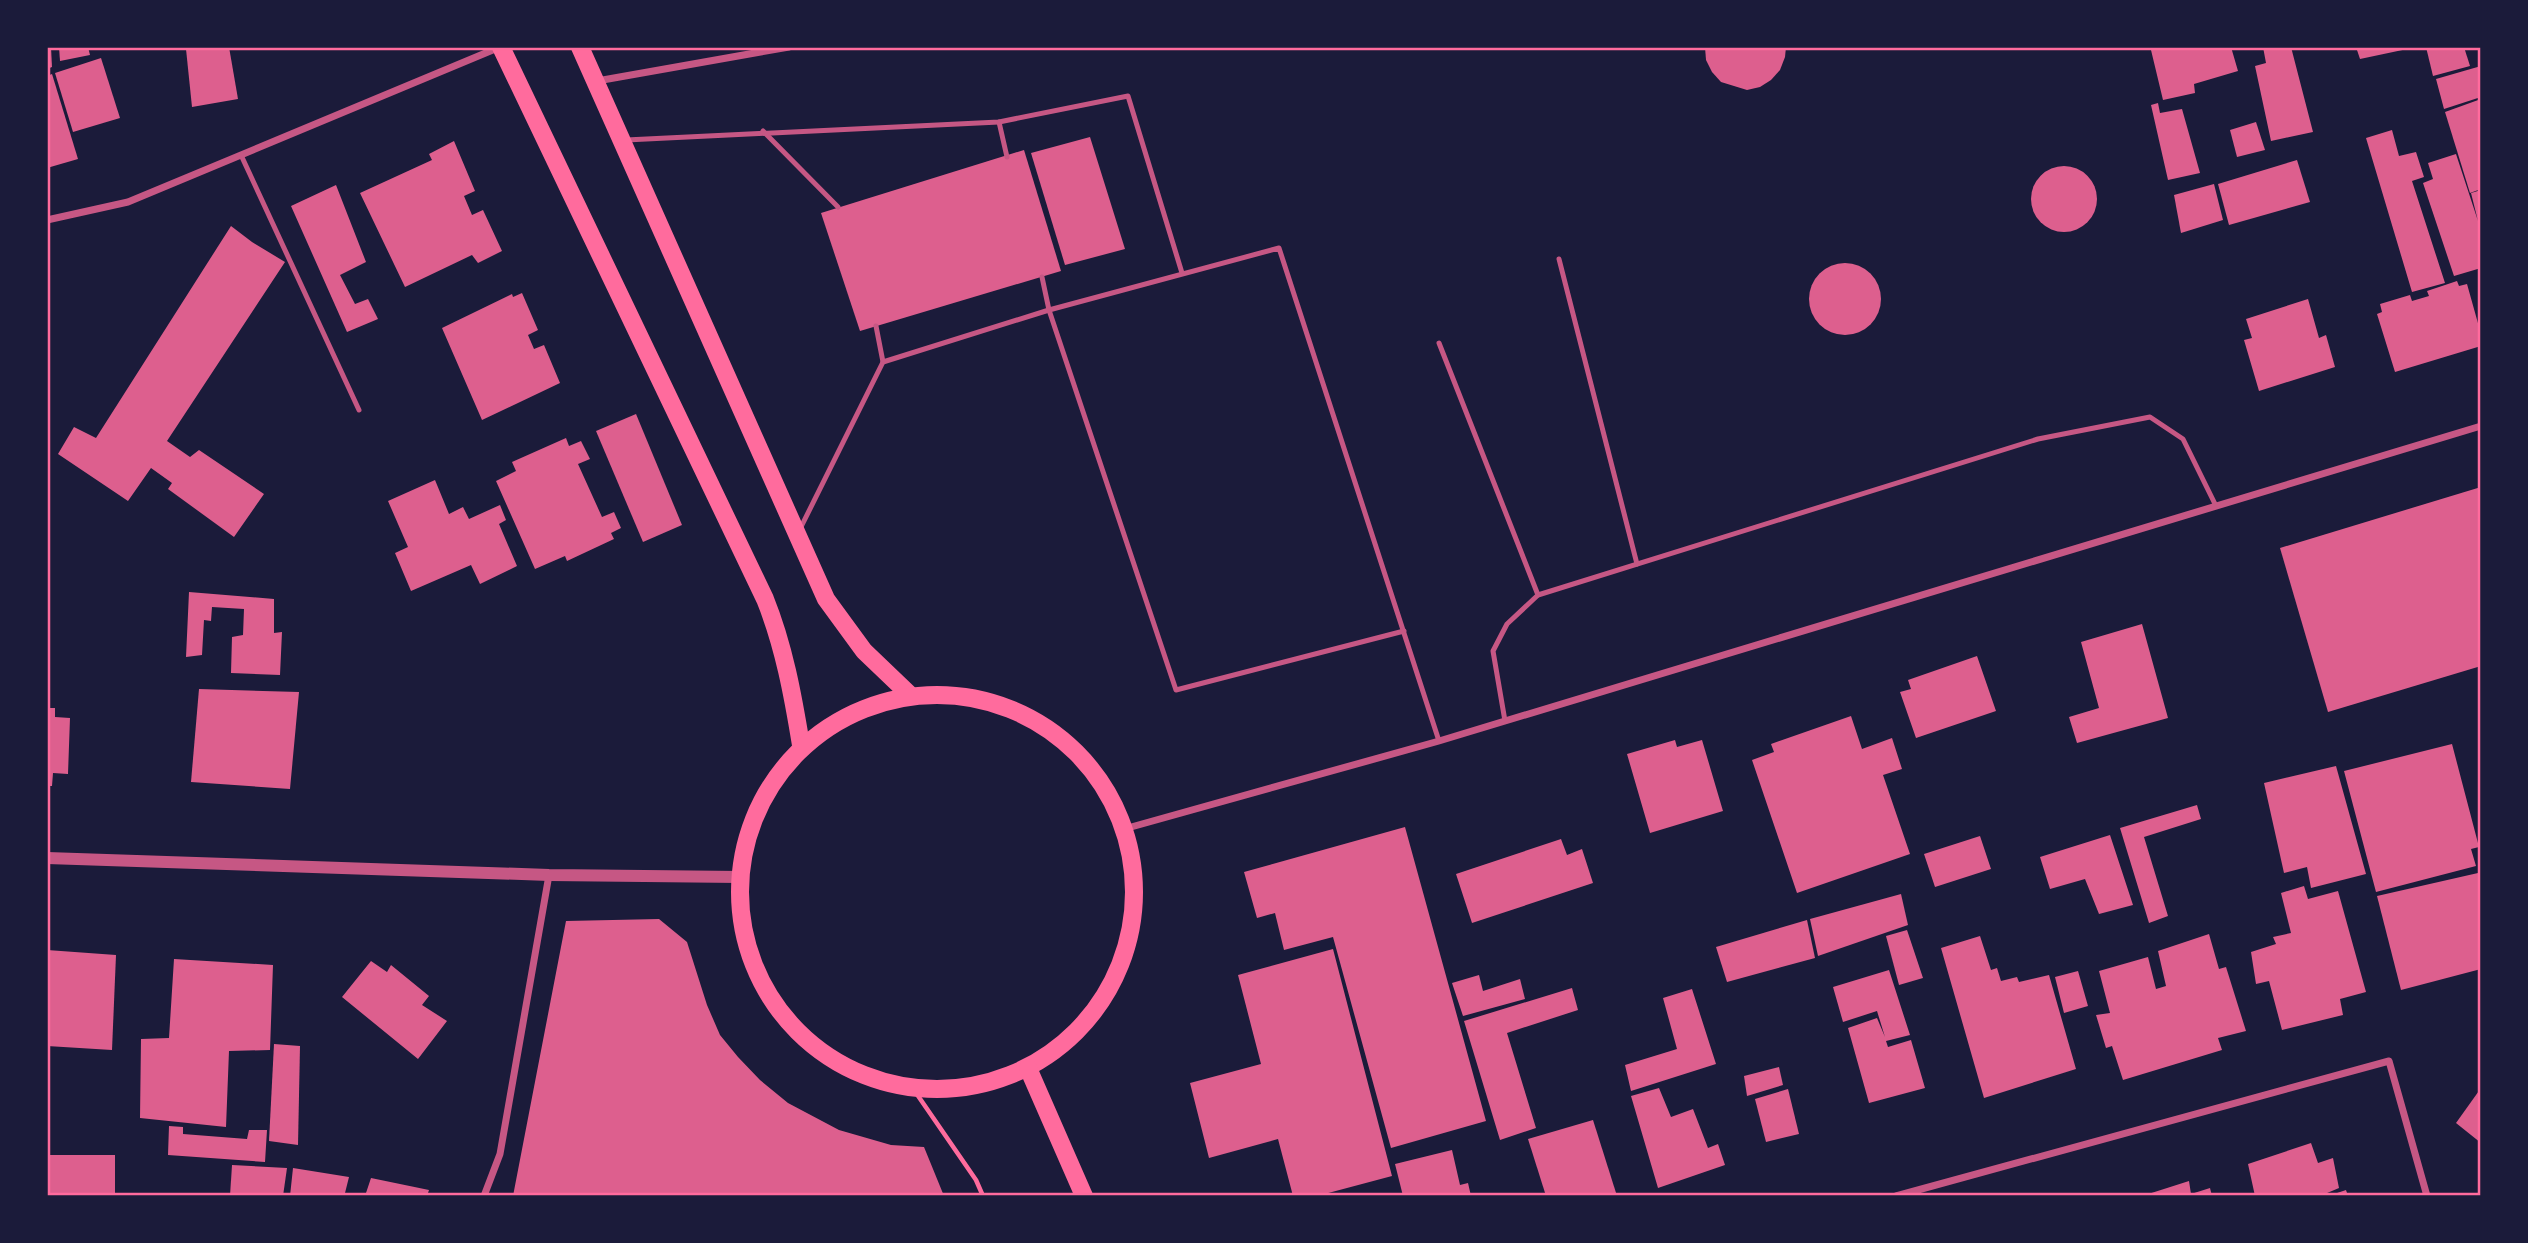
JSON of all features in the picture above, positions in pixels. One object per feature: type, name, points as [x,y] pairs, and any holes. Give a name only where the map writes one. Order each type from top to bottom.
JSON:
[{"type":"main road","points":[[501,47],[765,600],[775,626],[793,696],[801,745]]},
{"type":"main road","points":[[580,47],[826,600],[878,667],[911,696]]},
{"type":"main road","points":[[960,695],[997,704],[1054,731],[1090,765],[1117,808],[1132,856],[1135,906],[1125,955],[1103,1001],[1070,1039],[1028,1068],[973,1087],[914,1090],[858,1074],[808,1043],[769,999],[746,945],[740,911],[740,877],[746,843],[757,810],[779,773],[801,745],[856,712],[911,696],[960,695]]},
{"type":"main road","points":[[1028,1068],[1084,1196]]},
{"type":"street","points":[[47,220],[128,202],[501,47]]},
{"type":"street","points":[[597,81],[789,47]]},
{"type":"street","points":[[1124,830],[1439,741],[2481,426]]},
{"type":"street","points":[[47,858],[549,875],[740,877]]},
{"type":"street","points":[[484,1196],[500,1154],[549,875]]},
{"type":"street","points":[[1896,1196],[2389,1061],[2427,1196]]},
{"type":"lane","points":[[623,140],[762,131],[999,122],[1128,96],[1182,273]]},
{"type":"lane","points":[[999,122],[1007,157]]},
{"type":"lane","points":[[762,131],[838,207]]},
{"type":"lane","points":[[241,155],[359,410]]},
{"type":"lane","points":[[883,362],[1049,310],[1279,248],[1439,741]]},
{"type":"lane","points":[[1559,259],[1637,564]]},
{"type":"lane","points":[[1042,277],[1049,310],[1175,690],[1404,631]]},
{"type":"lane","points":[[796,536],[883,362],[876,326]]},
{"type":"lane","points":[[1439,343],[1538,595]]},
{"type":"lane","points":[[1506,721],[1493,651],[1507,624],[1538,595],[2038,439],[2150,417],[2183,439],[2216,506]]},
{"type":"path","points":[[914,1090],[976,1180],[983,1196]]},
{"type":"building","points":[[47,47],[51,47],[52,67],[47,69]]},
{"type":"building","points":[[59,47],[88,47],[90,55],[60,61]]},
{"type":"building","points":[[229,47],[238,99],[192,107],[186,49]]},
{"type":"building","points":[[1705,47],[1786,47],[1780,70],[1771,80],[1760,87],[1747,90],[1721,82],[1706,60]]},
{"type":"building","points":[[2159,47],[2231,47],[2238,71],[2194,84],[2195,93],[2163,100],[2151,50]]},
{"type":"building","points":[[2263,47],[2291,47],[2313,132],[2271,141],[2255,66],[2266,63]]},
{"type":"building","points":[[2356,47],[2411,47],[2412,48],[2360,59]]},
{"type":"building","points":[[2426,47],[2464,47],[2470,66],[2433,76]]},
{"type":"building","points":[[101,58],[120,118],[73,132],[55,73]]},
{"type":"building","points":[[2481,66],[2481,97],[2444,109],[2436,79]]},
{"type":"building","points":[[52,74],[78,159],[47,168],[47,76]]},
{"type":"building","points":[[2481,99],[2481,189],[2470,193],[2445,112]]},
{"type":"building","points":[[2158,103],[2160,113],[2182,109],[2200,173],[2168,180],[2151,105]]},
{"type":"building","points":[[2256,122],[2265,150],[2237,157],[2230,130]]},
{"type":"building","points":[[2392,130],[2399,156],[2416,152],[2424,177],[2412,181],[2445,283],[2412,292],[2366,138]]},
{"type":"building","points":[[1090,137],[1125,249],[1065,265],[1031,153]]},
{"type":"building","points":[[454,141],[475,191],[464,196],[472,215],[483,210],[502,251],[478,263],[472,255],[405,287],[360,193],[432,160],[429,154]]},
{"type":"building","points":[[1024,150],[1061,271],[860,331],[821,213]]},
{"type":"building","points":[[2456,154],[2478,221],[2471,193],[2481,190],[2481,268],[2454,276],[2423,183],[2433,179],[2428,163]]},
{"type":"building","points":[[2297,160],[2310,202],[2229,225],[2218,184]]},
{"type":"building","points":[[2064,166],[2077,169],[2087,176],[2094,186],[2097,199],[2094,212],[2087,222],[2077,229],[2064,232],[2051,229],[2041,222],[2034,212],[2031,199],[2034,186],[2041,176],[2051,169]]},
{"type":"building","points":[[2214,184],[2223,220],[2181,233],[2174,195]]},
{"type":"building","points":[[336,185],[366,262],[340,275],[355,304],[368,299],[378,319],[347,332],[291,206]]},
{"type":"building","points":[[231,226],[285,262],[167,441],[190,457],[199,450],[264,494],[234,537],[168,489],[172,483],[151,468],[128,501],[58,454],[74,427],[96,438]]},
{"type":"building","points":[[1845,263],[1865,269],[1875,279],[1881,299],[1875,319],[1865,329],[1845,335],[1825,329],[1815,319],[1809,299],[1815,279],[1825,269]]},
{"type":"building","points":[[2457,281],[2459,286],[2467,284],[2481,334],[2481,346],[2395,372],[2377,314],[2382,312],[2380,304],[2410,295],[2412,301],[2429,296],[2427,291]]},
{"type":"building","points":[[522,293],[538,330],[528,335],[534,349],[544,345],[560,383],[482,420],[442,328],[512,294],[513,297]]},
{"type":"building","points":[[2308,299],[2319,338],[2326,335],[2335,367],[2259,391],[2244,340],[2252,338],[2246,319]]},
{"type":"building","points":[[636,414],[682,525],[643,542],[596,431]]},
{"type":"building","points":[[566,438],[569,446],[581,441],[590,459],[578,464],[602,517],[614,512],[621,528],[611,533],[614,539],[567,561],[565,556],[535,569],[496,481],[516,471],[512,462]]},
{"type":"building","points":[[435,480],[449,514],[463,507],[469,519],[500,505],[506,520],[499,524],[517,566],[480,584],[471,565],[411,591],[395,553],[408,547],[388,501]]},
{"type":"building","points":[[2481,487],[2481,666],[2328,712],[2280,548]]},
{"type":"building","points":[[189,592],[274,599],[274,633],[282,632],[280,675],[231,673],[232,637],[243,635],[244,609],[212,607],[211,621],[204,620],[202,655],[186,657]]},
{"type":"building","points":[[2142,624],[2168,718],[2077,743],[2069,717],[2099,708],[2081,642]]},
{"type":"building","points":[[1977,656],[1996,711],[1916,738],[1900,692],[1911,689],[1908,680]]},
{"type":"building","points":[[199,689],[299,692],[290,789],[191,782]]},
{"type":"building","points":[[47,708],[55,708],[55,717],[70,718],[68,774],[53,773],[52,786],[47,786]]},
{"type":"building","points":[[1851,716],[1862,749],[1892,738],[1902,769],[1883,775],[1910,854],[1797,893],[1752,760],[1774,752],[1771,744]]},
{"type":"building","points":[[1675,740],[1677,747],[1702,740],[1723,811],[1650,833],[1627,754]]},
{"type":"building","points":[[2452,744],[2479,847],[2471,849],[2476,866],[2376,892],[2344,771]]},
{"type":"building","points":[[2336,766],[2366,874],[2311,888],[2307,867],[2284,873],[2264,783]]},
{"type":"building","points":[[2197,805],[2201,819],[2144,837],[2168,916],[2149,923],[2120,828]]},
{"type":"building","points":[[1405,827],[1486,1121],[1391,1148],[1333,937],[1284,950],[1275,913],[1257,918],[1244,872]]},
{"type":"building","points":[[2110,835],[2133,905],[2099,914],[2085,879],[2050,889],[2040,857]]},
{"type":"building","points":[[1980,836],[1991,869],[1935,887],[1924,854]]},
{"type":"building","points":[[1561,839],[1567,855],[1582,849],[1593,883],[1472,923],[1456,874]]},
{"type":"building","points":[[2478,873],[2481,888],[2481,969],[2401,990],[2377,896]]},
{"type":"building","points":[[2304,886],[2308,899],[2338,891],[2366,992],[2340,999],[2343,1015],[2282,1030],[2269,981],[2256,984],[2251,952],[2276,944],[2273,937],[2291,933],[2281,893]]},
{"type":"building","points":[[1901,894],[1908,925],[1818,956],[1810,919]]},
{"type":"building","points":[[659,919],[687,942],[707,1005],[720,1035],[760,1080],[788,1103],[839,1130],[891,1145],[924,1147],[944,1196],[513,1196],[566,921]]},
{"type":"building","points":[[1807,920],[1815,958],[1727,982],[1716,947]]},
{"type":"building","points":[[1907,930],[1923,978],[1899,985],[1886,936]]},
{"type":"building","points":[[2209,934],[2219,969],[2226,967],[2246,1031],[2218,1038],[2222,1050],[2123,1080],[2112,1046],[2106,1048],[2096,1015],[2110,1013],[2099,971],[2148,957],[2156,989],[2166,986],[2158,951]]},
{"type":"building","points":[[1980,936],[1991,970],[1997,968],[2001,981],[2017,977],[2019,982],[2049,975],[2076,1069],[1984,1098],[1941,948]]},
{"type":"building","points":[[1333,949],[1392,1176],[1317,1196],[1293,1196],[1278,1139],[1209,1158],[1190,1083],[1261,1064],[1238,975]]},
{"type":"building","points":[[47,950],[116,955],[112,1050],[47,1046]]},
{"type":"building","points":[[174,959],[273,965],[270,1050],[229,1051],[226,1127],[140,1118],[141,1039],[169,1038]]},
{"type":"building","points":[[371,961],[387,972],[391,965],[429,996],[422,1005],[447,1021],[418,1059],[342,997]]},
{"type":"building","points":[[1889,970],[1910,1035],[1886,1041],[1888,1047],[1911,1040],[1925,1088],[1869,1103],[1848,1028],[1877,1018],[1885,1037],[1877,1011],[1843,1022],[1833,987]]},
{"type":"building","points":[[2078,971],[2088,1006],[2064,1013],[2055,977]]},
{"type":"building","points":[[1479,975],[1483,991],[1520,979],[1525,999],[1463,1016],[1452,983]]},
{"type":"building","points":[[1572,988],[1578,1010],[1507,1033],[1536,1128],[1500,1140],[1464,1021]]},
{"type":"building","points":[[1692,989],[1716,1064],[1631,1091],[1625,1065],[1677,1049],[1663,998]]},
{"type":"building","points":[[274,1044],[300,1046],[298,1145],[269,1141]]},
{"type":"building","points":[[1779,1067],[1783,1085],[1747,1096],[1744,1076]]},
{"type":"building","points":[[1659,1088],[1671,1117],[1693,1109],[1708,1148],[1718,1144],[1725,1165],[1658,1188],[1631,1096]]},
{"type":"building","points":[[2481,1088],[2481,1143],[2456,1123]]},
{"type":"building","points":[[1788,1089],[1799,1134],[1766,1142],[1755,1099]]},
{"type":"building","points":[[1593,1120],[1617,1196],[1546,1196],[1528,1139]]},
{"type":"building","points":[[169,1126],[183,1127],[183,1134],[247,1139],[249,1130],[267,1130],[265,1162],[168,1155]]},
{"type":"building","points":[[2311,1143],[2318,1163],[2333,1158],[2339,1188],[2320,1196],[2255,1196],[2248,1164]]},
{"type":"building","points":[[1452,1150],[1460,1185],[1468,1183],[1471,1196],[1403,1196],[1395,1164]]},
{"type":"building","points":[[47,1155],[115,1155],[115,1195],[47,1195]]},
{"type":"building","points":[[232,1165],[287,1168],[283,1196],[230,1196]]},
{"type":"building","points":[[293,1168],[349,1177],[345,1193],[352,1196],[290,1196]]},
{"type":"building","points":[[371,1178],[429,1190],[427,1196],[365,1196]]},
{"type":"building","points":[[2189,1181],[2191,1194],[2210,1188],[2212,1196],[2142,1196]]},
{"type":"building","points":[[2346,1190],[2348,1196],[2331,1196],[2331,1195]]}]
